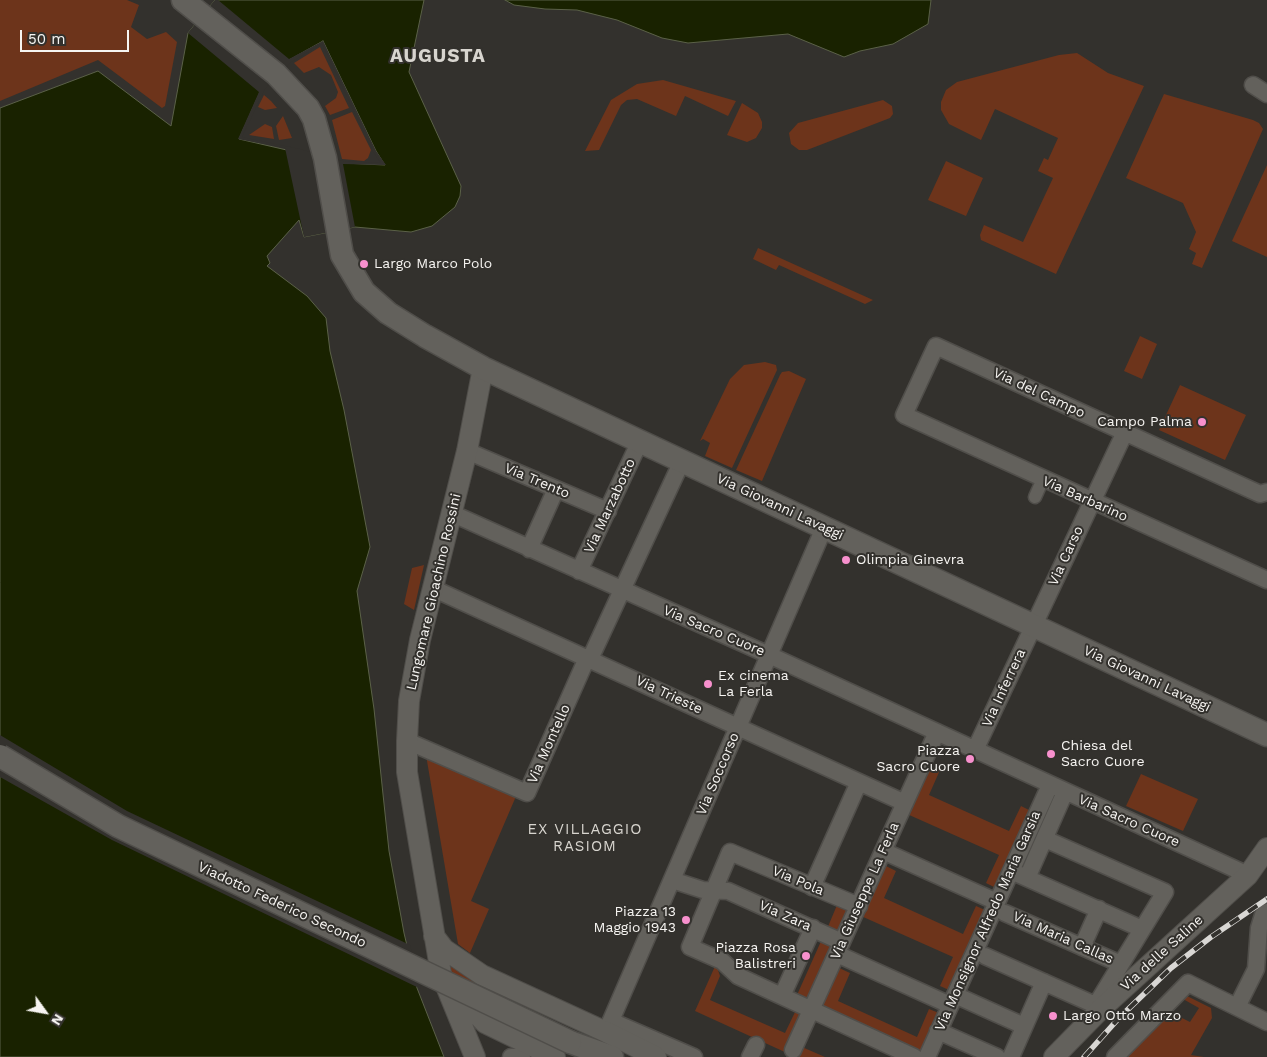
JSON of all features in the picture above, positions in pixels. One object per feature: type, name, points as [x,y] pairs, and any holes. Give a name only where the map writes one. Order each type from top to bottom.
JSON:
[{"type":"main road","points":[[183,0],[201,7]]},
{"type":"main road","name":"Via Giovanni Lavaggi","points":[[201,7],[276,74],[308,108],[314,119],[325,158],[342,255],[364,292],[388,313],[415,331],[483,368],[1033,626],[1265,729]]},
{"type":"main road","name":"Viadotto Federico Secondo","points":[[0,756],[118,826],[563,1049]]},
{"type":"main road","points":[[563,1049],[597,1057]]},
{"type":"main road","points":[[563,1049],[612,1057]]},
{"type":"street","name":"Via del Campo","points":[[904,415],[936,346],[1260,494],[1267,492]]},
{"type":"street","name":"Lungomare Gioachino Rossini","points":[[474,1057],[465,1014],[441,974],[407,772],[407,741],[409,702],[432,588],[467,451],[483,368]]},
{"type":"street","name":"Via Barbarino","points":[[904,415],[1267,580]]},
{"type":"street","name":"Via Carso","points":[[1033,626],[1126,432]]},
{"type":"street","name":"Via Marzabotto","points":[[579,571],[640,441]]},
{"type":"street","name":"Via Trento","points":[[467,451],[608,511]]},
{"type":"street","name":"Via Montello","points":[[407,741],[527,792],[682,461]]},
{"type":"street","points":[[1035,497],[1043,479]]},
{"type":"street","points":[[530,549],[556,489]]},
{"type":"street","name":"Via Sacro Cuore","points":[[451,513],[769,655],[1248,875]]},
{"type":"street","name":"Via Soccorso","points":[[609,1026],[824,528]]},
{"type":"street","name":"Via Trieste","points":[[432,588],[905,803]]},
{"type":"street","name":"Via Inferrera","points":[[975,750],[1033,626]]},
{"type":"street","name":"Via Giuseppe La Ferla","points":[[793,1050],[938,732]]},
{"type":"street","points":[[812,887],[859,782]]},
{"type":"street","name":"Via Monsignor Alfredo Maria Garsia","points":[[927,1057],[952,1000],[1001,907],[1011,871],[1050,785]]},
{"type":"street","points":[[1027,878],[1065,792]]},
{"type":"street","points":[[986,956],[1099,1007],[1121,964],[1165,892],[1045,838]]},
{"type":"street","name":"Via delle Saline","points":[[1054,1057],[1099,1007],[1248,875],[1267,848]]},
{"type":"street","name":"Via Maria Callas","points":[[883,851],[1121,964]]},
{"type":"street","name":"Via Pola","points":[[721,890],[730,852],[859,906]]},
{"type":"street","points":[[1011,871],[1142,928]]},
{"type":"street","name":"Via Zara","points":[[672,880],[703,890],[721,890],[812,928],[840,948],[952,1000],[1018,1023]]},
{"type":"street","points":[[721,890],[690,947],[722,961],[738,976],[914,1057]]},
{"type":"street","points":[[1082,947],[1099,909]]},
{"type":"street","points":[[1237,1007],[1256,969],[1265,914]]},
{"type":"street","points":[[782,996],[812,928]]},
{"type":"street","points":[[434,936],[444,949],[454,957],[482,975],[509,988],[694,1057]]},
{"type":"street","points":[[1011,1057],[1018,1023],[1044,982]]},
{"type":"street","points":[[1115,1057],[1188,983],[1267,1022]]},
{"type":"street","points":[[484,1057],[488,1042],[502,1032],[517,1024],[521,1016],[521,998],[509,988],[488,988],[465,1014],[502,1032],[563,1049]]},
{"type":"street","points":[[609,1026],[656,1057]]},
{"type":"street","points":[[938,1031],[997,1057]]},
{"type":"street","points":[[511,1057],[522,1057]]},
{"type":"shaded area","points":[[0,0],[127,0],[139,5],[131,27],[147,39],[166,32],[177,42],[165,106],[162,108],[98,60],[0,101]]},
{"type":"shaded area","points":[[215,0],[424,0],[409,72],[461,186],[460,196],[455,207],[432,226],[411,232],[355,227],[304,237],[299,220],[267,256],[270,263],[267,266],[307,296],[326,318],[330,351],[344,410],[370,547],[357,591],[374,709],[389,851],[404,933],[417,988],[444,1057],[0,1057],[0,108],[98,71],[171,126],[188,33]],"holes":[[[323,41],[376,151],[385,165],[343,163],[239,139],[260,92],[289,60]]]},
{"type":"shaded area","points":[[505,0],[931,0],[928,24],[893,44],[860,51],[844,57],[788,34],[688,43],[662,38],[617,20],[577,10],[545,9],[514,5]]},
{"type":"shaded area","points":[[320,47],[349,108],[330,115],[325,106],[336,98],[338,92],[331,75],[319,67],[304,73],[294,63]]},
{"type":"shaded area","points":[[1077,53],[1108,73],[1144,86],[1056,274],[981,240],[980,235],[984,225],[1023,242],[1053,178],[1038,171],[1044,158],[1048,160],[1058,138],[995,109],[981,140],[949,124],[941,110],[941,102],[946,90],[957,82],[1059,55]]},
{"type":"shaded area","points":[[663,80],[736,101],[728,116],[685,96],[676,116],[637,99],[627,100],[621,105],[599,150],[585,151],[611,100],[637,84]]},
{"type":"shaded area","points":[[1164,94],[1253,120],[1259,123],[1263,129],[1202,268],[1192,264],[1196,253],[1189,249],[1196,232],[1183,203],[1126,178]]},
{"type":"shaded area","points":[[264,95],[277,108],[265,110],[258,107]]},
{"type":"shaded area","points":[[883,100],[892,106],[893,114],[890,118],[807,150],[799,150],[791,144],[789,133],[798,123]]},
{"type":"shaded area","points":[[742,103],[758,113],[762,122],[762,128],[756,138],[747,142],[727,135]]},
{"type":"shaded area","points":[[352,112],[371,150],[368,158],[364,161],[342,159],[332,120]]},
{"type":"shaded area","points":[[283,116],[292,138],[279,140],[276,126]]},
{"type":"shaded area","points":[[265,124],[272,127],[274,139],[249,135]]},
{"type":"shaded area","points":[[946,161],[983,178],[966,216],[928,200]]},
{"type":"shaded area","points":[[1267,165],[1267,257],[1232,241]]},
{"type":"shaded area","points":[[758,248],[873,300],[865,304],[779,265],[776,270],[753,259]]},
{"type":"shaded area","points":[[1140,336],[1157,344],[1142,379],[1124,371]]},
{"type":"shaded area","points":[[765,362],[776,365],[777,370],[732,468],[705,456],[710,443],[703,439],[700,441],[730,379],[744,365]]},
{"type":"shaded area","points":[[789,371],[806,379],[762,481],[736,470],[780,375],[782,372]]},
{"type":"shaded area","name":"Campo Palma","points":[[1180,385],[1246,415],[1225,460],[1159,430]]},
{"type":"shaded area","points":[[424,565],[414,610],[404,604],[412,568]]},
{"type":"shaded area","points":[[426,755],[517,794],[471,901],[489,909],[470,953],[458,944]]},
{"type":"shaded area","points":[[928,764],[940,770],[929,795],[1009,831],[1021,806],[1031,811],[996,888],[986,883],[999,855],[907,814]]},
{"type":"shaded area","points":[[1141,774],[1198,799],[1183,831],[1126,806]]},
{"type":"shaded area","points":[[884,865],[896,871],[884,898],[963,934],[976,906],[985,910],[949,990],[940,986],[953,957],[861,916]]},
{"type":"shaded area","points":[[837,905],[850,911],[840,935],[827,929]]},
{"type":"shaded area","points":[[822,939],[835,944],[810,1001],[797,995]]},
{"type":"shaded area","points":[[716,964],[720,976],[710,1000],[785,1033],[796,1010],[804,1014],[787,1053],[695,1011]]},
{"type":"shaded area","points":[[450,966],[482,982],[477,989],[449,976]]},
{"type":"shaded area","points":[[837,967],[850,973],[838,1001],[917,1037],[929,1009],[939,1013],[922,1052],[820,1006]]},
{"type":"shaded area","points":[[1187,996],[1211,1008],[1212,1018],[1191,1055],[1204,1057],[1127,1057],[1170,1012],[1190,1022],[1199,1008],[1183,999]]},
{"type":"shaded area","points":[[802,1047],[825,1057],[797,1057]]},
{"type":"pier","points":[[215,0],[218,0],[289,59],[323,41],[376,151],[386,165],[343,164],[355,227],[304,237],[285,148],[238,139],[259,92],[188,33]],"holes":[[[322,44],[373,152],[381,163],[343,161],[300,149],[242,137],[265,89],[291,62]]]},
{"type":"pier","points":[[0,735],[127,811],[410,945],[421,989],[112,840],[0,777]]},
{"type":"railway","points":[[1084,1057],[1119,1018],[1171,968],[1211,937],[1267,899]]},
{"type":"place","name":"Largo Marco Polo","points":[[364,264]]},
{"type":"place","name":"Campo Palma","points":[[1202,422]]},
{"type":"place","name":"Olimpia Ginevra","points":[[846,560]]},
{"type":"place","name":"Ex cinema La Ferla","points":[[708,684]]},
{"type":"place","name":"Chiesa del Sacro Cuore","points":[[1051,754]]},
{"type":"place","name":"Piazza Sacro Cuore","points":[[970,759]]},
{"type":"place","name":"Piazza 13 Maggio 1943","points":[[686,920]]},
{"type":"place","name":"Piazza Rosa Balistreri","points":[[806,956]]},
{"type":"place","name":"Largo Otto Marzo","points":[[1053,1016]]},
{"type":"district","name":"AUGUSTA","points":[[438,56]]},
{"type":"district","name":"EX VILLAGGIO RASIOM","points":[[585,838]]}]
